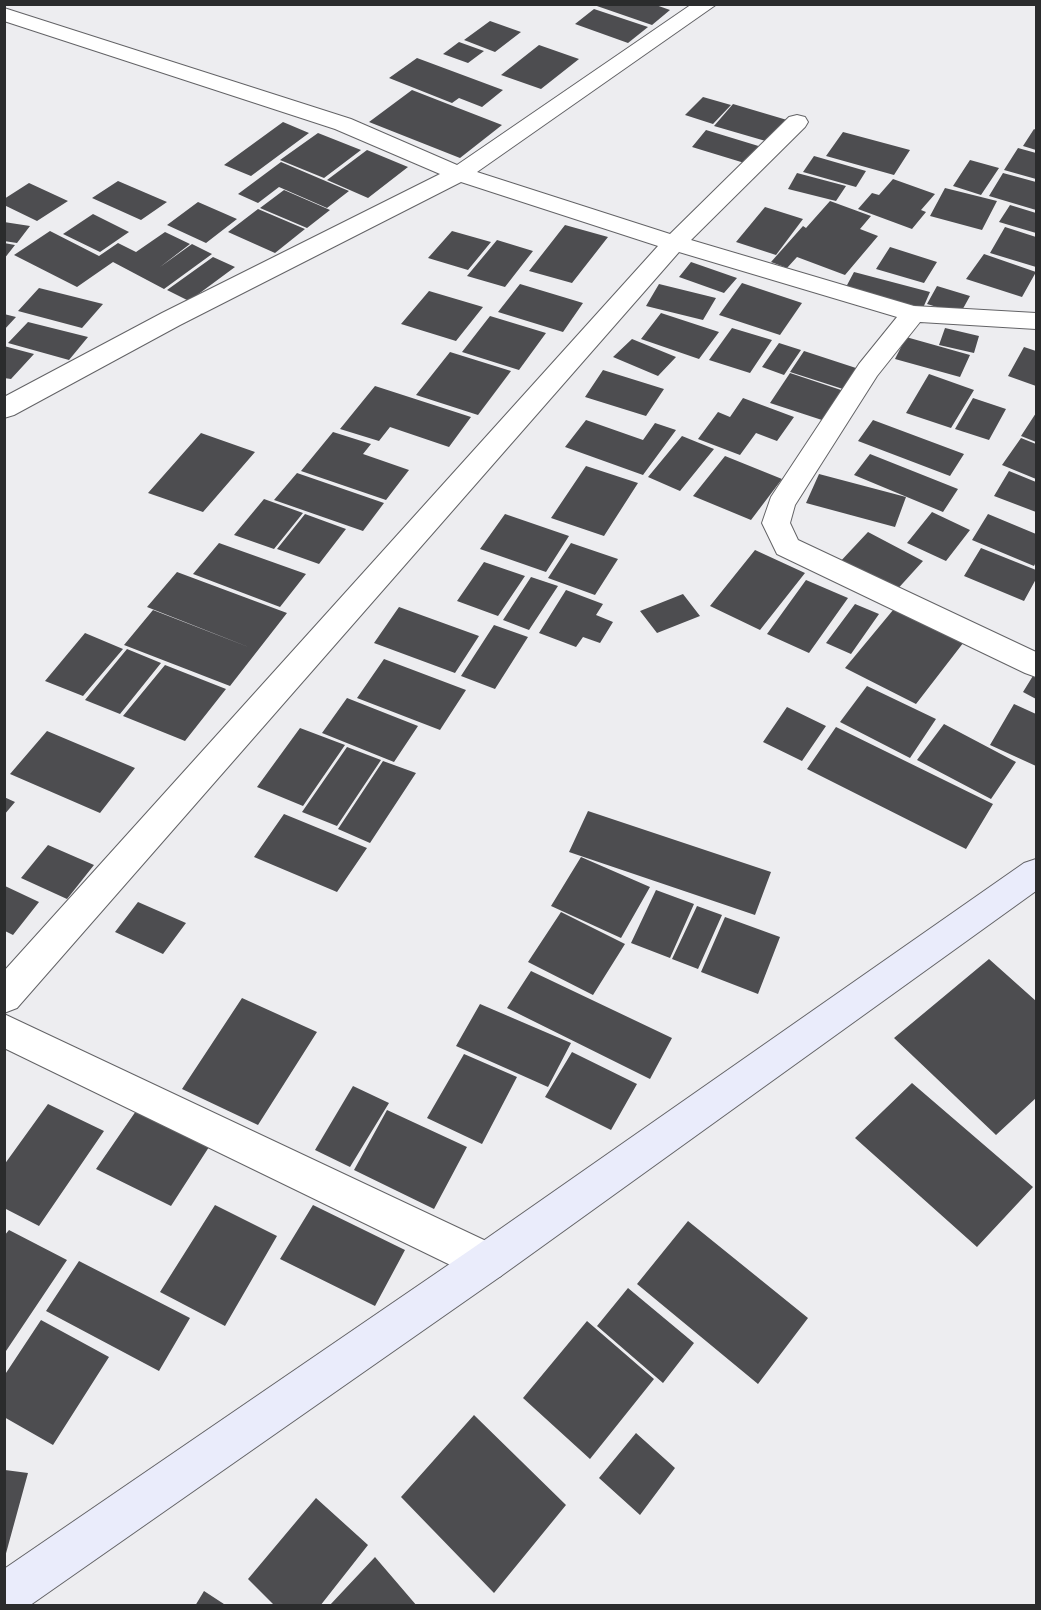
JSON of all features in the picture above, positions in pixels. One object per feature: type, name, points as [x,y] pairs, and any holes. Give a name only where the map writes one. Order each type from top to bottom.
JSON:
[{"type":"street","points":[[4,409],[171,319],[459,174],[707,4]]},
{"type":"street","points":[[4,14],[343,124],[459,174],[674,243],[913,314],[1032,315]]},
{"type":"street","points":[[4,997],[674,243],[797,122]]},
{"type":"street","points":[[913,314],[868,370],[781,504],[776,523],[788,547],[1036,665]]},
{"type":"street","points":[[4,1596],[486,1262],[1036,873]]},
{"type":"street","points":[[4,1030],[486,1262]]},
{"type":"building","points":[[653,4],[670,10],[652,25],[594,5]]},
{"type":"building","points":[[594,9],[648,27],[628,43],[575,24]]},
{"type":"building","points":[[490,21],[521,32],[495,52],[464,40]]},
{"type":"building","points":[[459,42],[484,51],[468,63],[443,54]]},
{"type":"building","points":[[539,45],[579,59],[541,89],[501,75]]},
{"type":"building","points":[[417,58],[503,90],[482,107],[459,98],[452,103],[389,78]]},
{"type":"building","points":[[412,90],[502,125],[460,158],[369,122]]},
{"type":"building","points":[[703,97],[731,105],[713,124],[685,115]]},
{"type":"building","points":[[733,104],[787,120],[769,142],[714,126]]},
{"type":"building","points":[[283,122],[309,133],[251,176],[224,165]]},
{"type":"building","points":[[1034,129],[1036,130],[1036,150],[1023,146]]},
{"type":"building","points":[[706,130],[765,148],[751,165],[692,147]]},
{"type":"building","points":[[843,132],[910,150],[894,175],[826,156]]},
{"type":"building","points":[[318,133],[361,150],[324,178],[280,160]]},
{"type":"building","points":[[1018,148],[1036,153],[1036,179],[1004,170]]},
{"type":"building","points":[[367,150],[408,167],[368,198],[327,180]]},
{"type":"building","points":[[814,156],[866,171],[856,187],[803,172]]},
{"type":"building","points":[[970,160],[999,168],[981,195],[953,186]]},
{"type":"building","points":[[281,162],[349,191],[327,208],[279,187],[258,203],[238,194]]},
{"type":"building","points":[[797,173],[846,186],[836,201],[788,189]]},
{"type":"building","points":[[1003,173],[1036,182],[1036,210],[989,196]]},
{"type":"building","points":[[893,179],[935,194],[921,210],[926,212],[912,229],[858,209],[872,193],[879,195]]},
{"type":"building","points":[[118,181],[167,202],[141,220],[92,198]]},
{"type":"building","points":[[29,183],[68,201],[37,221],[4,205],[4,199]]},
{"type":"building","points":[[945,188],[997,201],[982,230],[930,216]]},
{"type":"building","points":[[284,190],[330,210],[307,228],[260,208]]},
{"type":"building","points":[[830,201],[871,216],[860,229],[878,236],[845,275],[797,257],[787,268],[771,262],[803,226],[806,228]]},
{"type":"building","points":[[198,202],[237,219],[206,243],[167,225]]},
{"type":"building","points":[[1010,205],[1036,213],[1036,233],[999,222]]},
{"type":"building","points":[[765,207],[803,219],[776,255],[736,242]]},
{"type":"building","points":[[258,209],[305,229],[275,253],[228,232]]},
{"type":"building","points":[[93,214],[129,232],[100,252],[63,234]]},
{"type":"building","points":[[4,222],[30,226],[17,243],[4,241]]},
{"type":"building","points":[[565,225],[608,237],[572,283],[529,271]]},
{"type":"building","points":[[1005,227],[1036,237],[1036,267],[990,253]]},
{"type":"building","points":[[50,231],[99,256],[118,243],[136,252],[165,232],[190,244],[160,267],[192,244],[212,254],[164,289],[113,262],[77,287],[14,255]]},
{"type":"building","points":[[452,231],[491,242],[468,270],[428,258]]},
{"type":"building","points":[[497,240],[533,251],[505,287],[467,276]]},
{"type":"building","points":[[4,243],[15,245],[4,259]]},
{"type":"building","points":[[890,247],[937,262],[924,283],[876,269]]},
{"type":"building","points":[[984,254],[1036,272],[1022,297],[966,279]]},
{"type":"building","points":[[213,257],[235,267],[189,301],[167,290]]},
{"type":"building","points":[[691,262],[737,278],[724,293],[679,277]]},
{"type":"building","points":[[854,272],[930,292],[923,308],[846,287]]},
{"type":"building","points":[[742,283],[802,303],[780,335],[719,315]]},
{"type":"building","points":[[520,284],[583,303],[563,332],[498,312]]},
{"type":"building","points":[[659,284],[716,298],[703,320],[646,306]]},
{"type":"building","points":[[937,286],[970,296],[960,314],[927,304]]},
{"type":"building","points":[[39,288],[103,304],[82,328],[18,311]]},
{"type":"building","points":[[429,291],[483,307],[456,341],[401,324]]},
{"type":"building","points":[[661,313],[719,332],[699,359],[641,339]]},
{"type":"building","points":[[4,314],[16,317],[4,330]]},
{"type":"building","points":[[490,316],[546,333],[519,370],[462,352]]},
{"type":"building","points":[[28,322],[88,337],[69,360],[8,343]]},
{"type":"building","points":[[732,328],[772,340],[750,373],[709,360]]},
{"type":"building","points":[[945,328],[979,336],[974,353],[939,345]]},
{"type":"building","points":[[906,337],[970,355],[960,377],[895,359]]},
{"type":"building","points":[[632,339],[676,357],[658,376],[613,357]]},
{"type":"building","points":[[779,343],[801,350],[784,375],[762,367]]},
{"type":"building","points":[[4,346],[34,354],[11,379],[4,378]]},
{"type":"building","points":[[1024,347],[1036,351],[1036,386],[1008,376]]},
{"type":"building","points":[[804,351],[859,369],[846,390],[790,372]]},
{"type":"building","points":[[450,352],[511,371],[478,415],[416,395]]},
{"type":"building","points":[[603,370],[664,389],[646,416],[585,397]]},
{"type":"building","points":[[790,373],[844,391],[825,421],[770,403]]},
{"type":"building","points":[[929,374],[974,390],[951,428],[906,413]]},
{"type":"building","points":[[375,386],[471,417],[449,447],[390,427],[379,441],[340,429]]},
{"type":"building","points":[[743,398],[794,417],[777,441],[756,433],[740,455],[698,439],[718,412],[730,417]]},
{"type":"building","points":[[973,398],[1006,409],[989,440],[955,429]]},
{"type":"building","points":[[1036,413],[1036,442],[1021,436]]},
{"type":"building","points":[[586,420],[643,440],[655,423],[676,430],[643,475],[565,447]]},
{"type":"building","points":[[873,420],[964,454],[950,476],[858,441]]},
{"type":"building","points":[[333,432],[371,444],[363,454],[409,470],[386,500],[301,471]]},
{"type":"building","points":[[201,433],[255,452],[203,512],[148,493]]},
{"type":"building","points":[[682,436],[714,449],[680,491],[648,477]]},
{"type":"building","points":[[1021,438],[1036,444],[1036,479],[1002,465]]},
{"type":"building","points":[[870,454],[958,489],[943,512],[854,475]]},
{"type":"building","points":[[725,456],[782,479],[751,520],[693,496]]},
{"type":"building","points":[[586,466],[638,483],[604,536],[551,518]]},
{"type":"building","points":[[1009,471],[1036,482],[1036,512],[994,496]]},
{"type":"building","points":[[297,473],[384,503],[363,531],[274,500]]},
{"type":"building","points":[[819,474],[906,497],[895,527],[806,503]]},
{"type":"building","points":[[264,499],[303,513],[274,549],[234,535]]},
{"type":"building","points":[[932,512],[970,530],[946,561],[907,543]]},
{"type":"building","points":[[305,514],[346,529],[319,564],[277,549]]},
{"type":"building","points":[[505,514],[569,536],[546,572],[480,549]]},
{"type":"building","points":[[988,514],[1036,534],[1034,566],[972,540]]},
{"type":"building","points":[[868,532],[923,561],[894,593],[838,564]]},
{"type":"building","points":[[219,543],[306,574],[280,607],[193,574]]},
{"type":"building","points":[[571,543],[618,559],[595,595],[548,578]]},
{"type":"building","points":[[981,548],[1036,570],[1036,579],[1024,601],[964,576]]},
{"type":"building","points":[[755,550],[805,573],[760,630],[710,606]]},
{"type":"building","points":[[484,562],[525,576],[498,616],[457,601]]},
{"type":"building","points":[[177,572],[287,613],[230,686],[124,645],[153,610],[251,648],[147,607]]},
{"type":"building","points":[[531,577],[558,586],[529,630],[503,620]]},
{"type":"building","points":[[806,580],[848,598],[809,653],[767,634]]},
{"type":"building","points":[[566,590],[603,604],[596,615],[613,622],[600,643],[583,637],[576,647],[539,633]]},
{"type":"building","points":[[683,594],[700,616],[657,633],[640,611]]},
{"type":"building","points":[[855,604],[879,614],[851,654],[826,643]]},
{"type":"building","points":[[898,604],[967,638],[916,704],[845,668]]},
{"type":"building","points":[[399,607],[479,636],[455,673],[374,643]]},
{"type":"building","points":[[494,625],[528,637],[495,689],[461,676]]},
{"type":"building","points":[[85,633],[123,649],[83,696],[45,681]]},
{"type":"building","points":[[127,649],[161,663],[120,714],[85,700]]},
{"type":"building","points":[[384,659],[466,690],[440,730],[357,698]]},
{"type":"building","points":[[165,665],[226,689],[185,741],[123,716]]},
{"type":"building","points":[[1036,671],[1036,699],[1023,692]]},
{"type":"building","points":[[867,686],[936,719],[910,758],[840,722]]},
{"type":"building","points":[[347,698],[418,726],[394,762],[322,733]]},
{"type":"building","points":[[1014,704],[1036,714],[1036,766],[990,745]]},
{"type":"building","points":[[787,707],[826,726],[802,761],[763,742]]},
{"type":"building","points":[[944,724],[1016,762],[991,799],[917,760]]},
{"type":"building","points":[[836,727],[993,804],[966,849],[807,769]]},
{"type":"building","points":[[300,728],[345,745],[303,806],[257,787]]},
{"type":"building","points":[[47,731],[135,768],[100,813],[10,774]]},
{"type":"building","points":[[347,747],[381,760],[337,826],[302,812]]},
{"type":"building","points":[[383,761],[416,773],[370,843],[338,829]]},
{"type":"building","points":[[4,797],[15,802],[4,815]]},
{"type":"building","points":[[588,811],[771,872],[755,915],[569,852]]},
{"type":"building","points":[[284,814],[367,848],[337,892],[254,857]]},
{"type":"building","points":[[48,845],[94,865],[67,899],[21,878]]},
{"type":"building","points":[[581,857],[650,887],[621,938],[551,906]]},
{"type":"building","points":[[5,886],[39,902],[13,935],[5,931]]},
{"type":"building","points":[[656,890],[694,904],[670,958],[631,943]]},
{"type":"building","points":[[138,902],[186,923],[163,954],[115,932]]},
{"type":"building","points":[[697,906],[722,915],[698,969],[672,959]]},
{"type":"building","points":[[561,912],[625,944],[593,995],[528,962]]},
{"type":"building","points":[[725,917],[780,937],[758,994],[701,972]]},
{"type":"building","points":[[989,959],[1036,1001],[1036,1098],[996,1135],[894,1038]]},
{"type":"building","points":[[531,971],[672,1038],[650,1079],[507,1008]]},
{"type":"building","points":[[242,998],[317,1032],[258,1125],[182,1089]]},
{"type":"building","points":[[480,1004],[571,1043],[548,1087],[456,1046]]},
{"type":"building","points":[[572,1052],[637,1084],[611,1130],[545,1097]]},
{"type":"building","points":[[464,1054],[517,1077],[482,1144],[427,1118]]},
{"type":"building","points":[[912,1083],[1033,1187],[977,1247],[855,1138]]},
{"type":"building","points":[[353,1086],[389,1103],[350,1167],[315,1150]]},
{"type":"building","points":[[48,1104],[104,1131],[39,1226],[4,1208],[4,1165]]},
{"type":"building","points":[[387,1110],[467,1147],[434,1209],[354,1170]]},
{"type":"building","points":[[136,1111],[209,1147],[171,1206],[96,1169]]},
{"type":"building","points":[[215,1205],[277,1236],[225,1326],[160,1292]]},
{"type":"building","points":[[313,1205],[405,1250],[375,1306],[280,1259]]},
{"type":"building","points":[[688,1221],[808,1318],[758,1384],[637,1284]]},
{"type":"building","points":[[9,1230],[67,1260],[4,1354],[4,1236]]},
{"type":"building","points":[[79,1261],[190,1318],[159,1371],[46,1311]]},
{"type":"building","points":[[628,1288],[694,1343],[663,1383],[597,1326]]},
{"type":"building","points":[[41,1320],[109,1357],[53,1445],[4,1417],[4,1376]]},
{"type":"building","points":[[587,1321],[654,1379],[590,1459],[523,1398]]},
{"type":"building","points":[[474,1415],[566,1505],[494,1593],[401,1497]]},
{"type":"building","points":[[636,1433],[675,1468],[640,1515],[599,1478]]},
{"type":"building","points":[[5,1470],[28,1473],[5,1557]]},
{"type":"building","points":[[316,1498],[368,1545],[320,1606],[275,1606],[248,1579]]},
{"type":"building","points":[[375,1557],[417,1606],[329,1606]]},
{"type":"building","points":[[204,1591],[227,1606],[195,1606]]}]
